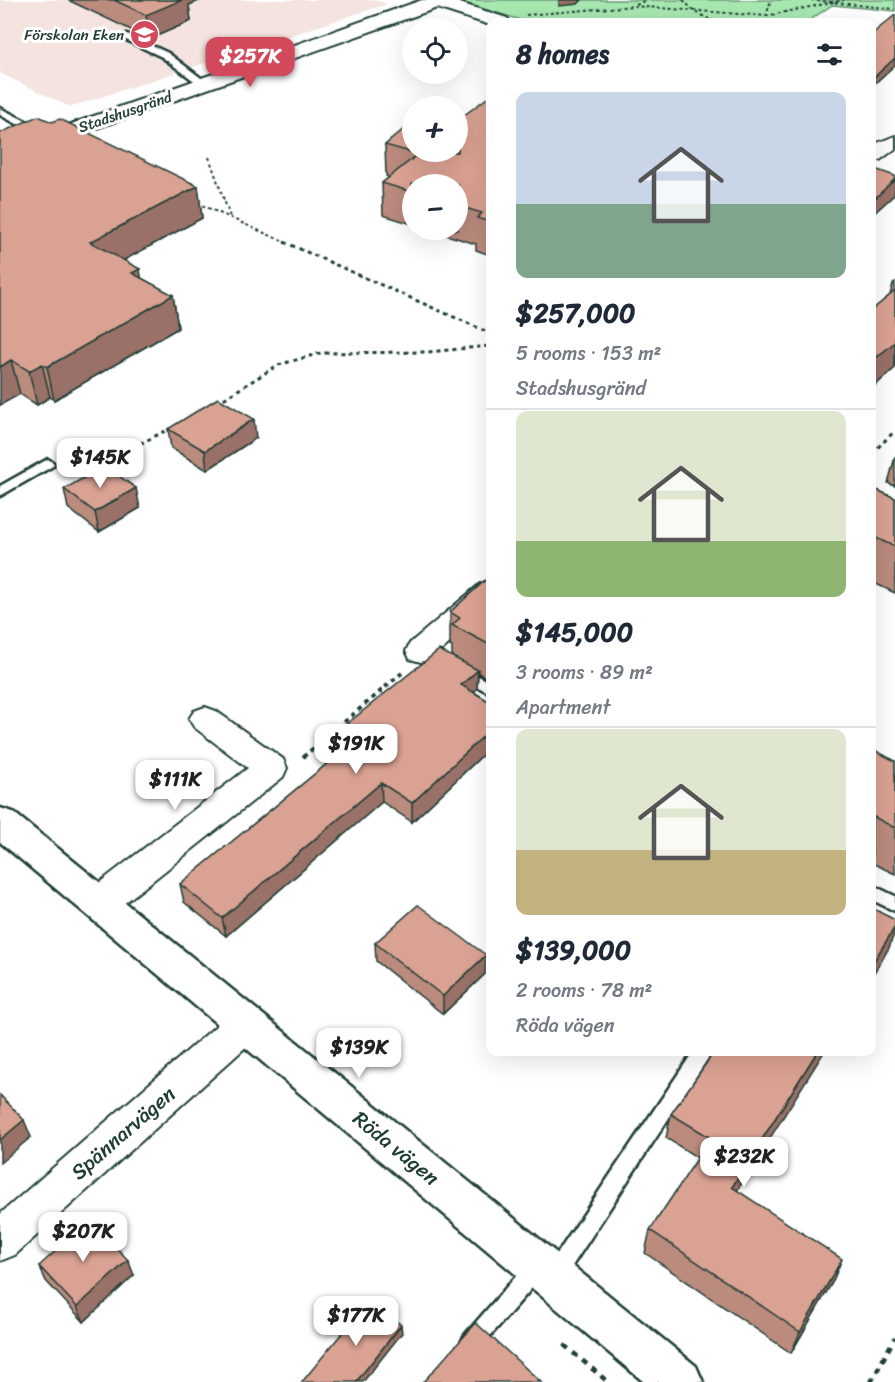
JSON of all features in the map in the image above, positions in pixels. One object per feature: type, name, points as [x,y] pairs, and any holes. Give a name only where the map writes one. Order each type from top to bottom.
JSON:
[{"type":"street","points":[[434,1],[487,18]]},
{"type":"street","name":"Stadshusgränd","points":[[50,138],[434,1]]},
{"type":"street","points":[[426,653],[486,595]]},
{"type":"street","points":[[99,903],[271,768],[205,719]]},
{"type":"street","name":"Röda vägen","points":[[0,822],[680,1382]]},
{"type":"street","name":"Spännarvägen","points":[[0,1241],[245,1024]]},
{"type":"lane","points":[[127,37],[165,55],[204,84]]},
{"type":"lane","points":[[0,111],[50,138]]},
{"type":"lane","points":[[0,492],[48,463]]},
{"type":"lane","points":[[451,667],[486,686]]},
{"type":"lane","points":[[876,894],[895,904]]},
{"type":"lane","points":[[458,1357],[546,1272],[700,1056]]},
{"type":"path","points":[[633,6],[646,0]]},
{"type":"path","points":[[682,0],[695,12],[707,18]]},
{"type":"path","points":[[766,16],[771,0]]},
{"type":"path","points":[[811,0],[895,9]]},
{"type":"path","points":[[522,16],[633,6],[766,16],[840,3],[844,0]]},
{"type":"path","points":[[209,157],[230,218]]},
{"type":"path","points":[[188,199],[486,331]]},
{"type":"path","points":[[211,407],[278,365],[321,353],[428,352],[486,346]]},
{"type":"path","points":[[48,463],[110,459],[181,423]]},
{"type":"path","points":[[876,449],[895,431]]},
{"type":"path","points":[[271,768],[308,755],[411,666],[411,660],[426,653]]},
{"type":"path","points":[[871,1382],[895,1337]]},
{"type":"shaded area","name":"Förskolan Eken","points":[[0,0],[375,0],[387,4],[70,107],[0,73]]},
{"type":"green space","points":[[454,0],[895,0],[895,11],[832,5],[813,18],[514,18]]},
{"type":"building","points":[[114,0],[182,0],[146,15]]},
{"type":"building","points":[[895,15],[895,58],[876,75],[876,31]]},
{"type":"building","points":[[486,99],[486,221],[477,218],[482,213],[468,209],[468,174],[402,174],[402,189],[382,183],[408,162],[468,162],[468,112]]},
{"type":"building","points":[[38,116],[52,122],[60,119],[198,186],[90,242],[140,269],[132,273],[173,295],[47,367],[42,364],[29,371],[11,360],[0,367],[0,133]]},
{"type":"building","points":[[402,131],[402,150],[385,145]]},
{"type":"building","points":[[876,169],[895,176],[895,179],[876,197]]},
{"type":"building","points":[[895,291],[895,342],[876,358],[876,307]]},
{"type":"building","points":[[218,398],[254,419],[205,451],[168,429]]},
{"type":"building","points":[[105,466],[136,488],[95,512],[64,489]]},
{"type":"building","points":[[876,490],[895,498],[895,547],[876,538]]},
{"type":"building","points":[[486,580],[486,643],[452,625],[460,618],[450,612]]},
{"type":"building","points":[[439,650],[478,670],[461,685],[486,700],[486,734],[412,803],[381,783],[222,918],[180,884],[339,754],[323,743]]},
{"type":"building","points":[[876,751],[895,761],[895,828],[876,818]]},
{"type":"building","points":[[418,905],[486,955],[443,996],[375,943]]},
{"type":"building","points":[[876,910],[895,920],[895,927],[876,958]]},
{"type":"building","points":[[711,1056],[814,1056],[732,1187],[842,1259],[800,1332],[650,1230],[711,1138],[671,1114]]},
{"type":"building","points":[[0,1095],[24,1120],[0,1140]]},
{"type":"building","points":[[90,1220],[128,1260],[77,1307],[39,1266]]},
{"type":"building","points":[[369,1300],[401,1325],[356,1382],[302,1382]]},
{"type":"building","points":[[476,1323],[541,1382],[423,1382]]},
{"type":"place","name":"Förskolan Eken","points":[[145,35]]}]
